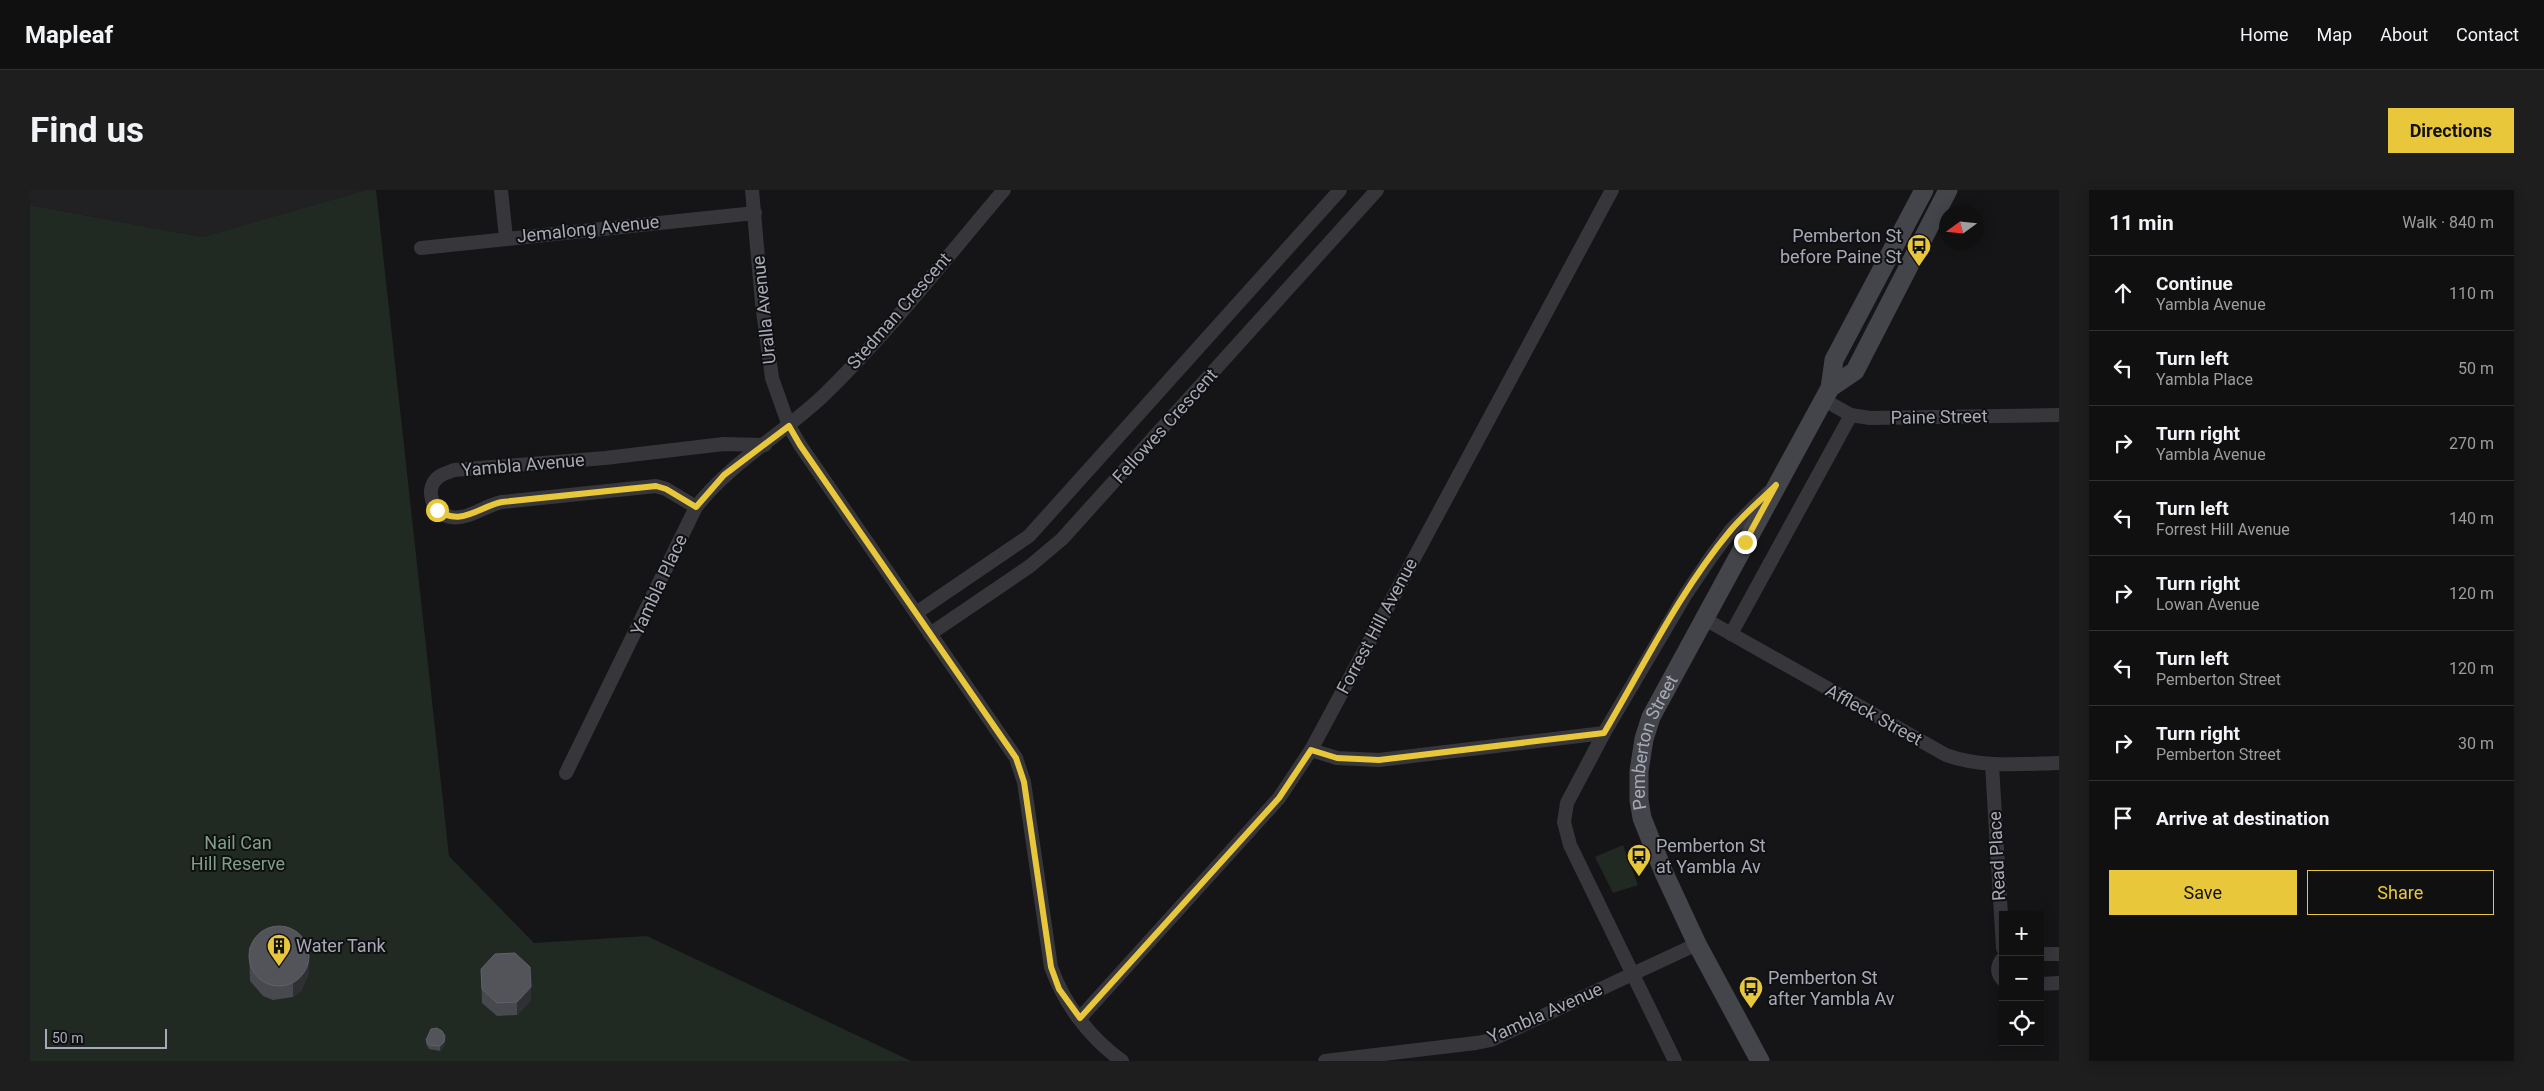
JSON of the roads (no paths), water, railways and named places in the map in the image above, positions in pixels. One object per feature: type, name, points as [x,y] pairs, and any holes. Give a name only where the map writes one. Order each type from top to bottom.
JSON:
[{"type":"main road","name":"Pemberton Street","points":[[1827,394],[1855,371],[1948,190]]},
{"type":"main road","name":"Pemberton Street","points":[[1760,1061],[1697,944],[1664,873],[1642,818],[1638,786],[1644,739],[1651,717],[1703,618],[1827,394],[1834,360],[1920,198]]},
{"type":"main road","points":[[1920,198],[1934,214]]},
{"type":"street","points":[[501,190],[506,238]]},
{"type":"street","name":"Uralla Avenue","points":[[752,190],[770,369],[778,398],[789,426]]},
{"type":"street","name":"Stedman Crescent","points":[[789,426],[860,358],[1004,190]]},
{"type":"street","name":"Fellowes Crescent","points":[[916,613],[1029,536],[1340,190]]},
{"type":"street","name":"Fellowes Crescent","points":[[930,634],[1030,566],[1058,544],[1377,190]]},
{"type":"street","name":"Forrest Hill Avenue","points":[[1080,1018],[1279,798],[1311,750],[1612,190]]},
{"type":"street","name":"Jemalong Avenue","points":[[420,248],[755,213]]},
{"type":"street","name":"Paine Street","points":[[1827,394],[1851,415],[1898,419],[2059,416]]},
{"type":"street","points":[[1731,634],[1851,415]]},
{"type":"street","points":[[789,426],[800,445],[930,634],[1003,736],[1021,770],[1051,967],[1059,989],[1080,1018],[1106,1050],[1122,1061]]},
{"type":"street","name":"Yambla Place","points":[[566,773],[696,507],[724,475],[789,426]]},
{"type":"street","name":"Yambla Avenue","points":[[696,507],[666,489],[656,486],[489,504],[464,517],[451,517],[443,514],[437,510],[431,498],[434,485],[439,476],[454,470],[605,458],[724,444],[765,445]]},
{"type":"street","name":"Pemberton Street","points":[[1675,1061],[1634,972],[1573,851],[1564,822],[1564,814],[1570,795],[1604,733],[1686,594],[1731,530],[1776,485]]},
{"type":"street","name":"Affleck Street","points":[[1703,618],[1926,745],[1962,761],[1992,765],[2059,763]]},
{"type":"street","points":[[1311,750],[1337,758],[1379,760],[1604,733]]},
{"type":"street","name":"Read Place","points":[[1992,765],[2001,911]]},
{"type":"street","name":"Yambla Avenue","points":[[1325,1061],[1476,1044],[1491,1040],[1697,944]]},
{"type":"street","points":[[2044,954],[2059,954]]},
{"type":"street","points":[[2044,984],[2059,983]]},
{"type":"place","name":"Pemberton St before Paine St","points":[[1919,267]]},
{"type":"place","name":"Pemberton St at Yambla Av","points":[[1639,877]]},
{"type":"place","name":"Water Tank","points":[[279,967]]},
{"type":"place","name":"Pemberton St after Yambla Av","points":[[1751,1009]]},
{"type":"park label","name":"Nail Can Hill Reserve","points":[[238,853]]}]
